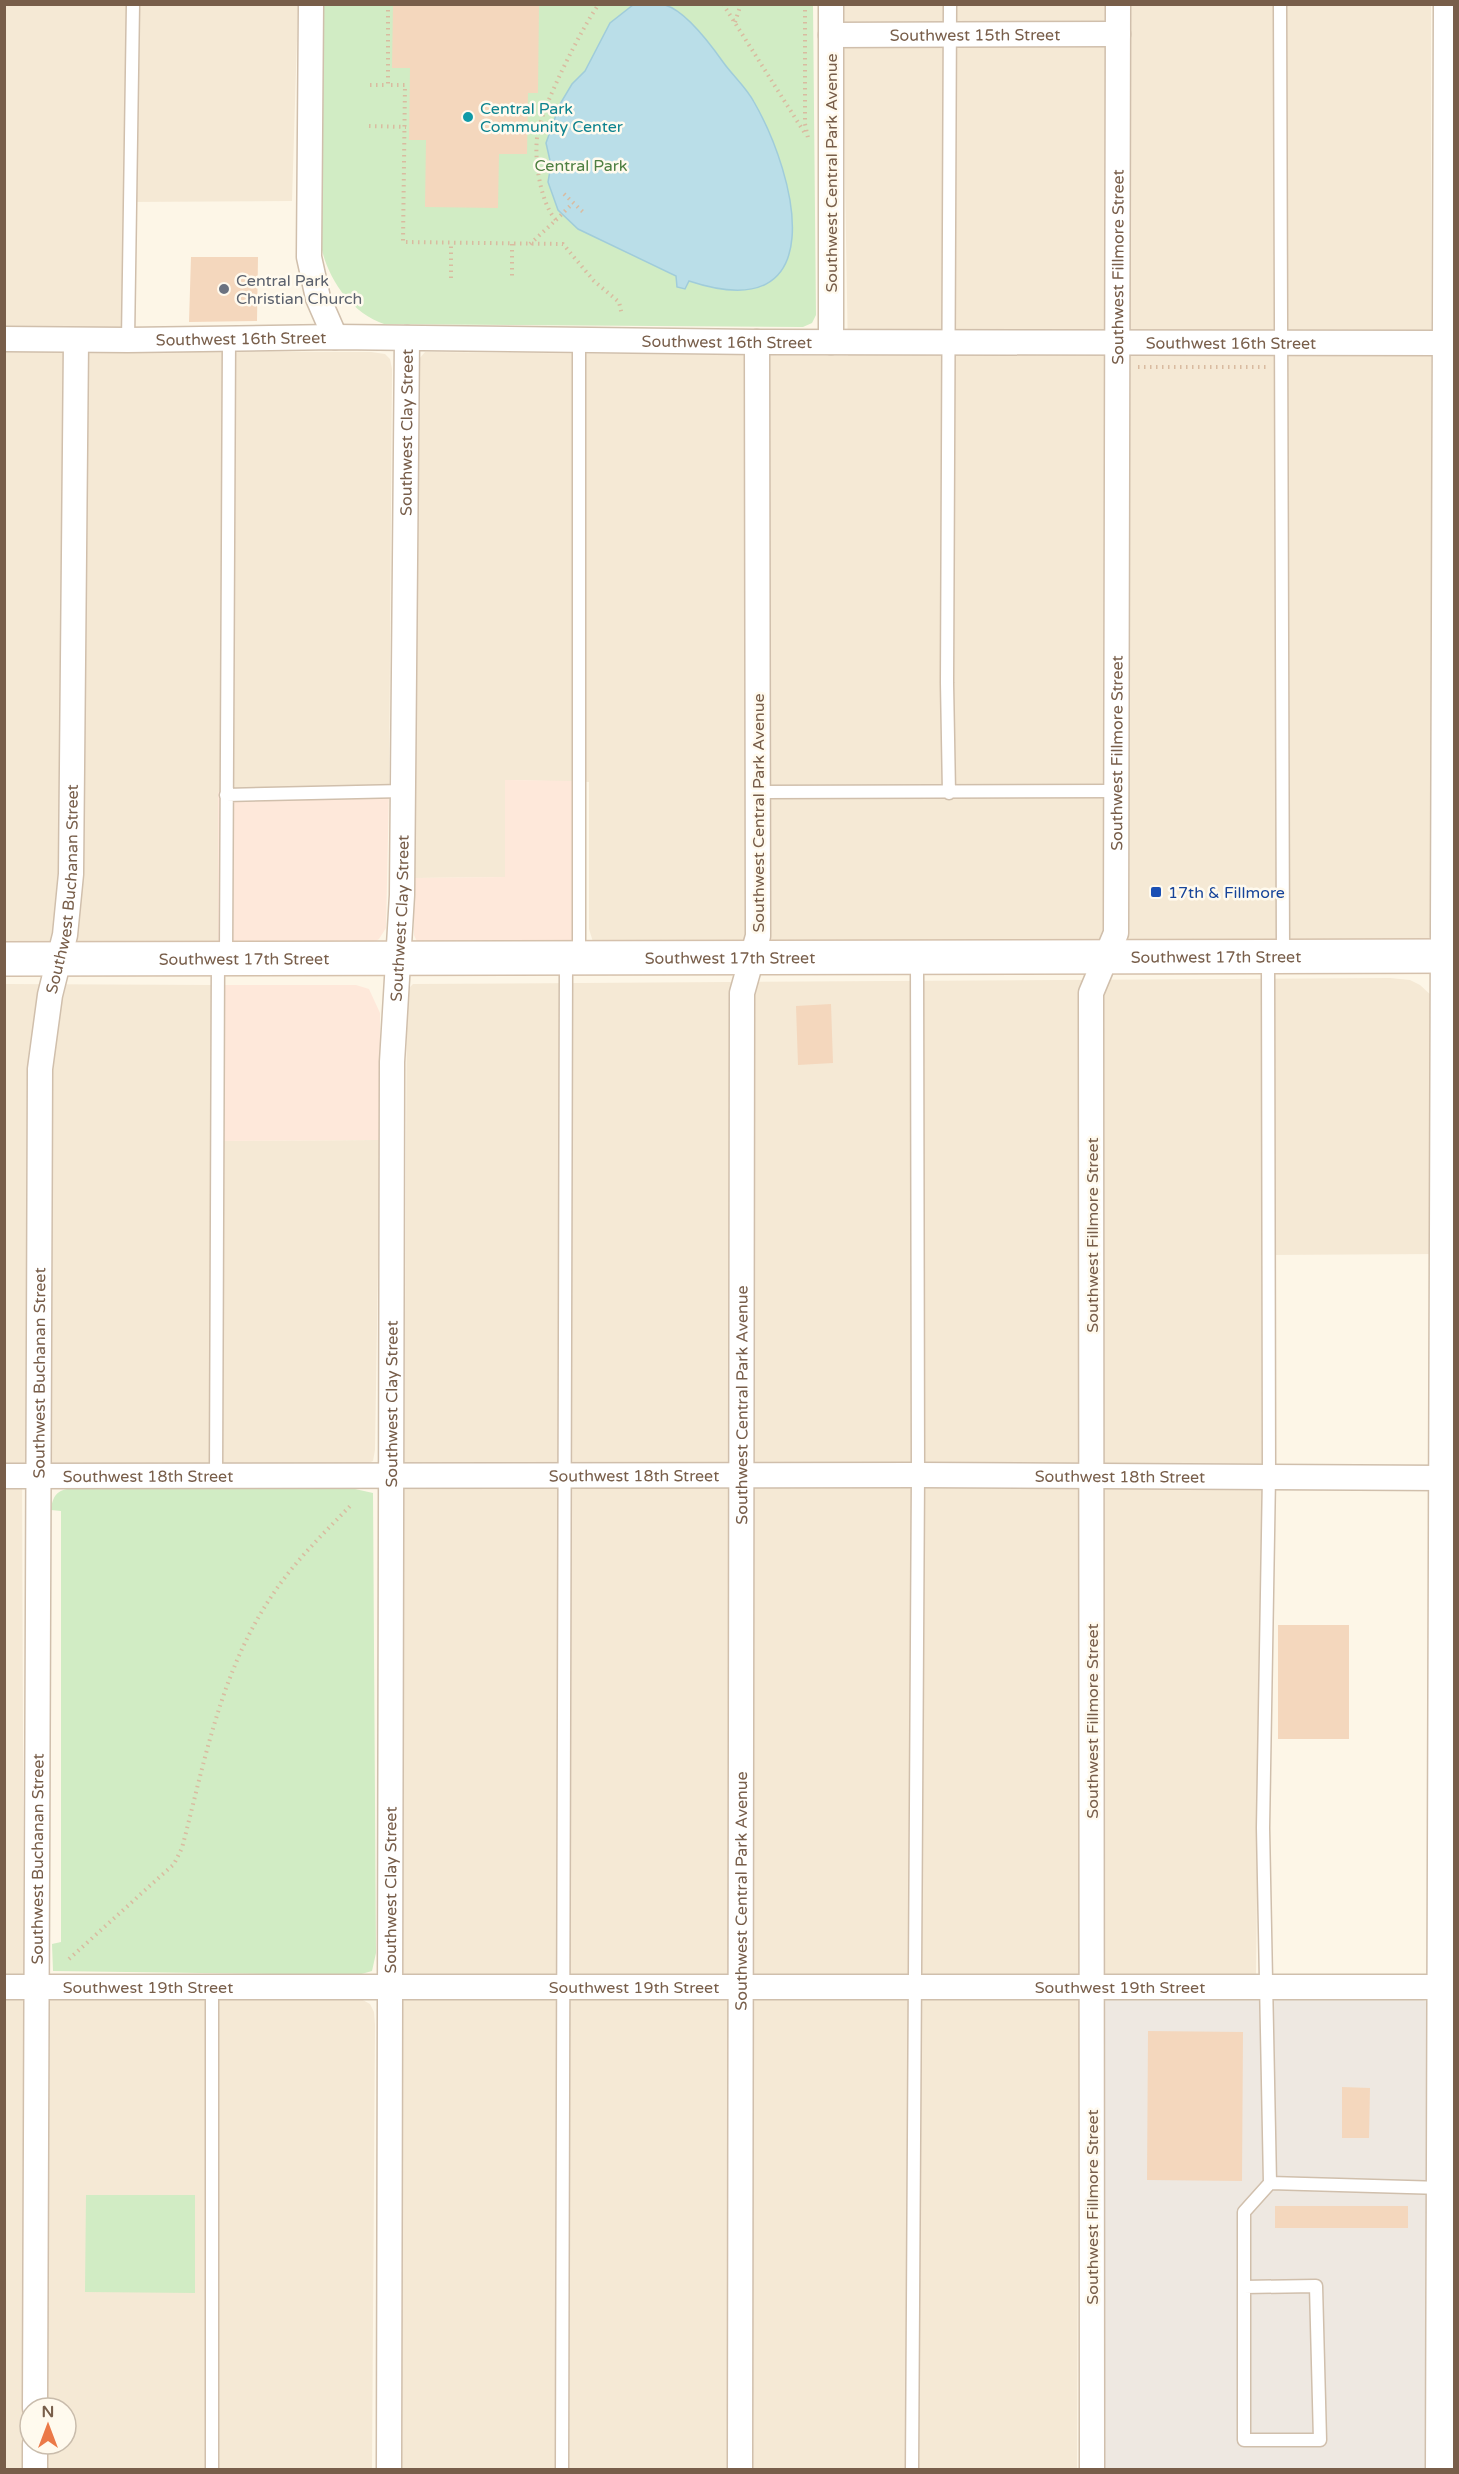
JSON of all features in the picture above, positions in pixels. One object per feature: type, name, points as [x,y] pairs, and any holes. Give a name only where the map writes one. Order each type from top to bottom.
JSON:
[{"type":"main road","name":"Southwest 17th Street","points":[[4,959],[1450,956]]},
{"type":"street","points":[[311,4],[309,257],[318,298],[335,337]]},
{"type":"street","name":"Southwest Central Park Avenue","points":[[831,4],[831,342]]},
{"type":"street","name":"Southwest Fillmore Street","points":[[1092,2469],[1091,993],[1104,957],[1116,933],[1118,4]]},
{"type":"street","points":[[1441,2469],[1448,2344],[1442,2187],[1442,1987],[1449,1478],[1451,484],[1448,343],[1451,8]]},
{"type":"street","name":"Southwest 15th Street","points":[[831,35],[1118,34]]},
{"type":"street","name":"Southwest 16th Street","points":[[4,339],[76,341],[335,337],[758,342],[1448,343]]},
{"type":"street","name":"Southwest Clay Street","points":[[389,2469],[393,1062],[402,895],[407,338]]},
{"type":"street","name":"Southwest Buchanan Street","points":[[35,2396],[40,1069],[57,959],[65,935],[71,874],[76,341]]},
{"type":"street","name":"Southwest Central Park Avenue","points":[[740,2469],[742,993],[758,936],[758,342]]},
{"type":"street","name":"Southwest 18th Street","points":[[4,1476],[1092,1475],[1449,1478]]},
{"type":"street","name":"Southwest 19th Street","points":[[4,1987],[1442,1987]]},
{"type":"lane","points":[[128,340],[133,4]]},
{"type":"lane","points":[[950,4],[947,683],[950,793]]},
{"type":"lane","points":[[1244,2287],[1316,2286],[1320,2440],[1244,2440],[1244,2287],[1244,2212],[1270,2183],[1263,1828],[1276,957],[1281,343],[1280,4]]},
{"type":"lane","points":[[216,1476],[226,795],[229,339]]},
{"type":"lane","points":[[562,2469],[565,1476],[579,340]]},
{"type":"lane","points":[[226,795],[403,791]]},
{"type":"lane","points":[[759,792],[1116,791]]},
{"type":"lane","points":[[912,2469],[918,1475],[917,957]]},
{"type":"lane","points":[[212,1987],[212,2469]]},
{"type":"lane","points":[[1270,2183],[1442,2187]]},
{"type":"path","points":[[388,4],[388,85]]},
{"type":"path","points":[[555,220],[550,214],[538,168],[537,133],[588,21],[599,4]]},
{"type":"path","points":[[723,4],[807,135]]},
{"type":"path","points":[[735,22],[741,4]]},
{"type":"path","points":[[370,85],[405,85],[403,242],[563,244],[594,281],[620,302],[622,315]]},
{"type":"path","points":[[369,126],[406,127]]},
{"type":"path","points":[[564,194],[583,212]]},
{"type":"path","points":[[531,244],[573,203]]},
{"type":"path","points":[[451,243],[451,278]]},
{"type":"path","points":[[512,244],[512,278]]},
{"type":"path","points":[[69,1959],[174,1864],[182,1848],[220,1699],[233,1666],[272,1594],[303,1555],[352,1504]]},
{"type":"shaded area","points":[[4,5],[298,5],[292,201],[126,202],[126,351],[371,352],[385,354],[390,359],[392,369],[389,790],[218,945],[5,947]]},
{"type":"shaded area","points":[[842,5],[1431,5],[1432,923],[1431,936],[1424,942],[593,942],[589,929],[589,782],[505,780],[506,877],[414,878],[419,359],[425,352],[848,356]]},
{"type":"shaded area","points":[[505,780],[573,781],[572,945],[418,944],[414,935],[414,878],[505,877]]},
{"type":"shaded area","points":[[389,790],[386,928],[379,939],[369,945],[218,945],[218,792]]},
{"type":"shaded area","points":[[1390,978],[1410,980],[1420,985],[1433,997],[1436,1254],[1261,1255],[1262,1491],[1256,1974],[1079,1976],[1077,2469],[398,2470],[407,990],[413,984]]},
{"type":"shaded area","points":[[5,984],[212,985],[210,1141],[380,1140],[373,1461],[364,1465],[22,1465],[24,2000],[361,1999],[370,2004],[374,2012],[375,2025],[372,2469],[5,2470]]},
{"type":"shaded area","points":[[212,985],[356,985],[369,989],[380,1013],[380,1140],[210,1141]]},
{"type":"shaded area","points":[[1411,1997],[1426,2001],[1431,2014],[1429,2469],[1100,2470],[1101,2008],[1105,1999]]},
{"type":"green space","name":"Central Park","points":[[324,5],[813,5],[816,315],[812,323],[803,327],[384,324],[360,311],[333,279],[320,240]]},
{"type":"green space","points":[[72,1488],[355,1489],[373,1493],[376,1953],[372,1971],[358,1975],[53,1971],[52,1944],[61,1942],[61,1511],[51,1510],[57,1494]]},
{"type":"green space","points":[[86,2195],[195,2195],[195,2293],[85,2292]]},
{"type":"water","points":[[654,3],[665,5],[673,8],[689,21],[747,91],[770,133],[791,204],[792,238],[785,265],[766,284],[735,290],[689,281],[685,289],[677,287],[676,276],[578,229],[558,210],[548,182],[551,165],[546,143],[560,104],[572,84],[585,71],[610,23],[633,5]]},
{"type":"building","name":"Central Park Community Center","points":[[393,4],[539,4],[538,93],[528,93],[527,154],[499,154],[498,208],[425,207],[426,140],[409,140],[410,68],[392,68]]},
{"type":"building","name":"Central Park Christian Church","points":[[191,257],[258,257],[257,321],[189,322]]},
{"type":"building","points":[[831,1004],[833,1063],[798,1065],[796,1006]]},
{"type":"building","points":[[1278,1625],[1349,1625],[1349,1739],[1278,1739]]},
{"type":"building","points":[[1148,2031],[1243,2032],[1242,2181],[1147,2180]]},
{"type":"building","points":[[1342,2087],[1370,2088],[1369,2138],[1342,2138]]},
{"type":"building","points":[[1275,2206],[1408,2206],[1408,2228],[1275,2228]]},
{"type":"place","name":"Central Park Community Center","points":[[468,117]]},
{"type":"place","name":"Central Park Christian Church","points":[[224,289]]},
{"type":"place","name":"17th & Fillmore","points":[[1156,892]]}]
